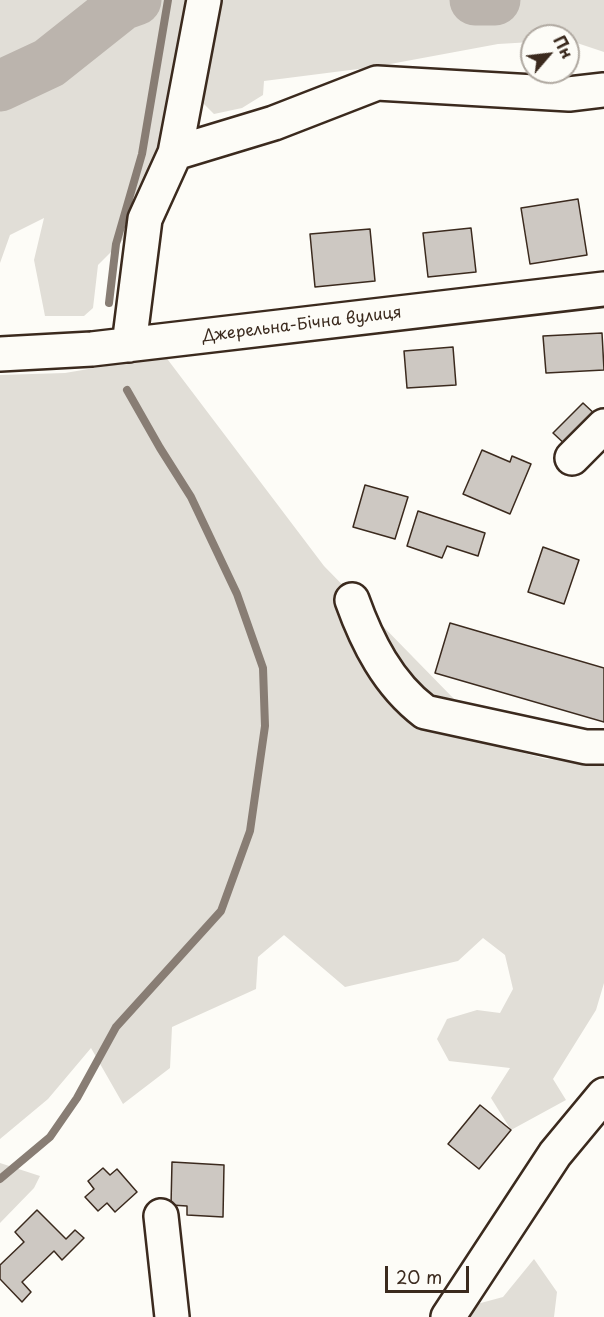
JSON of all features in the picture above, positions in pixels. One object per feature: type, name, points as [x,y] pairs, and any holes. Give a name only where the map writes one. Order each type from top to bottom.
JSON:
[{"type":"street","points":[[129,345],[145,219],[175,153],[204,0]]},
{"type":"street","points":[[175,153],[274,123],[377,83],[569,94],[604,90]]},
{"type":"street","name":"Джерельна-Бічна вулиця","points":[[0,354],[129,345],[604,289]]},
{"type":"street","points":[[572,458],[604,426]]},
{"type":"street","points":[[352,600],[364,632],[390,676],[408,699],[425,712],[586,747],[604,747]]},
{"type":"street","points":[[448,1317],[555,1154],[604,1095]]},
{"type":"street","points":[[161,1216],[172,1317]]},
{"type":"shaded area","points":[[0,0],[604,0],[604,52],[580,44],[580,24],[520,24],[520,43],[498,44],[374,67],[264,81],[263,95],[242,108],[214,114],[200,100],[172,102],[149,180],[128,235],[98,265],[93,308],[84,316],[45,316],[34,260],[44,218],[10,235],[0,263]]},
{"type":"shaded area","points":[[165,356],[324,566],[501,747],[546,759],[604,761],[604,983],[596,1010],[553,1079],[566,1100],[511,1130],[491,1098],[510,1068],[449,1061],[437,1039],[447,1019],[477,1010],[500,1013],[513,989],[505,955],[483,938],[458,961],[345,987],[284,935],[258,957],[256,989],[172,1027],[170,1068],[123,1104],[91,1048],[48,1099],[0,1139],[0,375],[65,373]]},
{"type":"shaded area","points":[[0,1163],[40,1176],[34,1188],[0,1223]]},
{"type":"shaded area","points":[[534,1259],[557,1292],[554,1317],[461,1317],[466,1307],[503,1297]]},
{"type":"building","points":[[578,199],[587,255],[530,264],[521,208]]},
{"type":"building","points":[[471,228],[476,272],[428,277],[423,233]]},
{"type":"building","points":[[370,229],[375,281],[315,287],[310,234]]},
{"type":"building","points":[[602,333],[604,370],[546,373],[543,336]]},
{"type":"building","points":[[453,347],[456,385],[407,388],[404,351]]},
{"type":"building","points":[[583,403],[597,416],[568,447],[553,433]]},
{"type":"building","points":[[482,450],[510,462],[512,456],[531,464],[510,514],[463,494]]},
{"type":"building","points":[[365,485],[408,497],[395,539],[353,527]]},
{"type":"building","points":[[418,511],[485,533],[478,556],[447,546],[442,558],[407,546]]},
{"type":"building","points":[[543,547],[579,560],[564,604],[528,592]]},
{"type":"building","points":[[450,623],[604,668],[604,722],[435,673]]},
{"type":"building","points":[[480,1105],[511,1130],[479,1169],[448,1144]]},
{"type":"building","points":[[172,1162],[224,1165],[223,1217],[187,1215],[187,1206],[171,1205]]},
{"type":"building","points":[[103,1168],[110,1175],[117,1169],[137,1192],[115,1212],[107,1203],[98,1211],[85,1197],[94,1189],[88,1181]]},
{"type":"building","points":[[37,1210],[66,1239],[75,1230],[84,1238],[62,1260],[54,1251],[22,1282],[31,1292],[22,1302],[0,1279],[0,1265],[24,1242],[15,1232]]},
{"type":"waterway","points":[[0,86],[49,63],[122,5],[136,0]]},
{"type":"waterway","points":[[109,303],[116,244],[142,154],[168,0]]},
{"type":"waterway","points":[[475,0],[495,0]]},
{"type":"waterway","points":[[0,1179],[50,1137],[77,1098],[116,1027],[221,911],[250,831],[265,726],[263,668],[237,594],[191,497],[127,390]]}]
